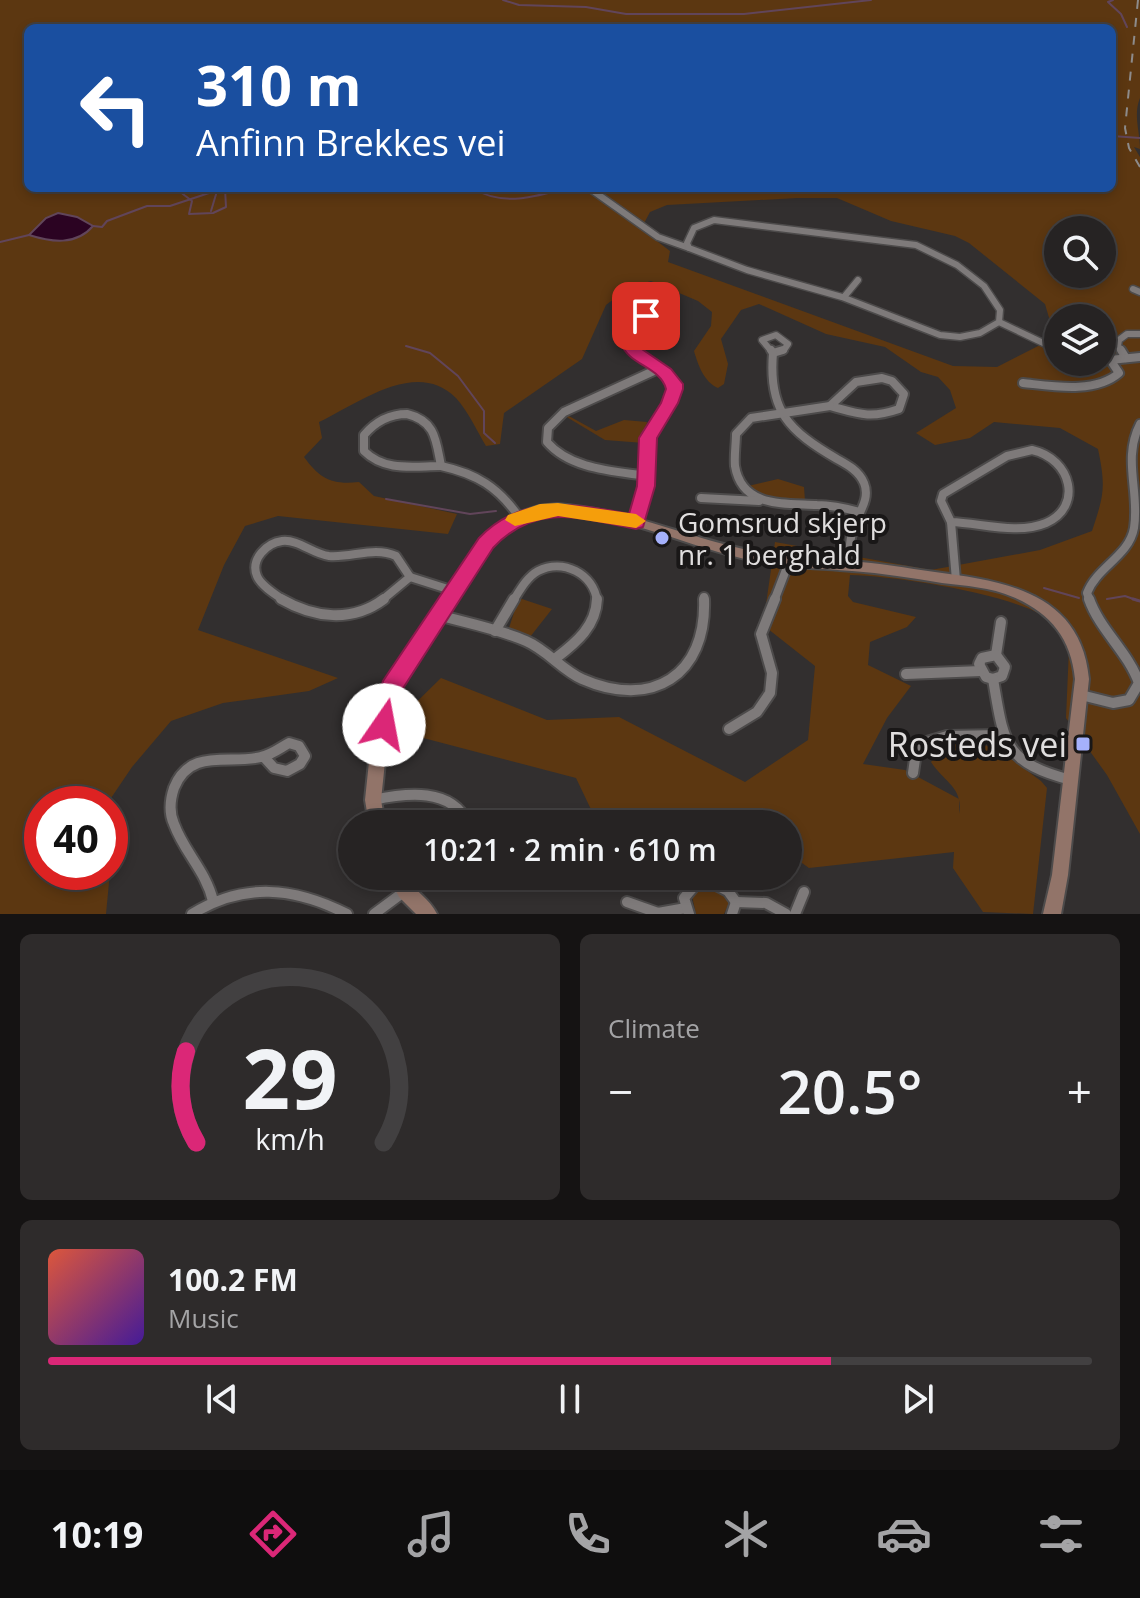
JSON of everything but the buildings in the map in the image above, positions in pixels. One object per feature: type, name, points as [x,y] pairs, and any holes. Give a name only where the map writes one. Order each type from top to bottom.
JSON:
[{"type":"street","points":[[595,192],[658,237],[742,268],[844,297],[881,316],[930,333],[965,336],[981,333],[999,322],[1002,308],[992,292],[944,257],[910,243],[823,235],[727,220],[698,224],[690,233],[689,248]]},
{"type":"street","points":[[844,297],[858,280]]},
{"type":"street","points":[[999,322],[1044,343]]},
{"type":"street","points":[[636,522],[646,476],[648,438],[675,389],[671,378],[631,349],[633,335],[645,327]]},
{"type":"street","points":[[1126,358],[1119,349],[1119,340],[1127,334],[1140,334]]},
{"type":"street","points":[[773,353],[771,373],[779,412],[801,438],[859,474],[867,490],[852,531],[851,566]]},
{"type":"street","points":[[1116,360],[1140,357]]},
{"type":"street","points":[[646,476],[591,468],[569,461],[550,446],[547,436],[552,422],[564,412],[658,369]]},
{"type":"street","points":[[1023,383],[1068,385],[1108,382],[1115,376]]},
{"type":"street","points":[[759,501],[741,480],[735,456],[736,434],[751,418],[830,406],[866,416],[878,416],[899,409],[904,394],[892,381],[867,378],[846,385],[830,406]]},
{"type":"street","points":[[441,466],[435,432],[412,415],[386,416],[375,422],[364,435],[364,451],[382,464],[441,466],[485,479],[501,492],[519,517]]},
{"type":"street","points":[[1081,695],[1113,703],[1129,700],[1139,683],[1135,668],[1098,617],[1087,593],[1093,581],[1130,544],[1136,511],[1130,446],[1140,424]]},
{"type":"street","points":[[951,522],[1019,527],[1047,523],[1063,507],[1066,494],[1064,466],[1055,456],[1040,451],[1006,456],[943,494],[941,501],[951,522],[956,580]]},
{"type":"street","points":[[701,498],[779,505],[839,504],[860,512]]},
{"type":"street","points":[[375,810],[377,762],[391,688],[491,536],[519,517],[558,509],[670,529],[735,552],[789,562],[851,566],[956,580],[1015,592],[1038,604],[1059,621],[1078,650],[1081,695],[1052,914]]},
{"type":"street","points":[[410,577],[367,610],[335,615],[286,603],[271,594],[257,577],[255,564],[265,547],[275,542],[290,541],[332,556],[385,551],[402,562],[410,577],[454,591]]},
{"type":"street","points":[[729,729],[757,712],[770,693],[772,673],[761,634],[789,562]]},
{"type":"street","points":[[495,631],[504,620],[518,589],[529,577],[552,567],[579,571],[595,587],[598,612],[582,637],[556,658]]},
{"type":"street","points":[[438,615],[526,641],[556,658],[577,677],[604,687],[639,689],[668,681],[689,667],[700,651],[707,621],[704,597]]},
{"type":"street","points":[[993,679],[1002,676],[1005,667],[996,655],[1001,622]]},
{"type":"street","points":[[981,671],[979,664],[982,658],[996,655]]},
{"type":"street","points":[[906,674],[981,671],[993,679],[1001,735],[1024,763],[1048,775],[1072,780]]},
{"type":"street","points":[[913,773],[917,745],[947,735],[1001,735]]},
{"type":"street","points":[[213,901],[203,871],[171,824],[169,812],[173,791],[186,771],[198,763],[220,758],[264,757]]},
{"type":"street","points":[[373,800],[415,794],[431,796],[461,810]]},
{"type":"street","points":[[627,902],[658,913],[688,911],[684,898],[689,889],[707,880],[728,891],[734,908],[766,903],[786,914]]},
{"type":"street","points":[[192,914],[213,901],[278,890],[303,893],[347,914]]},
{"type":"street","points":[[374,914],[396,890]]},
{"type":"street","points":[[406,890],[428,914]]},
{"type":"street","points":[[795,914],[804,892]]},
{"type":"shaded area","points":[[0,0],[1140,0],[1140,98],[1137,117],[1140,149],[1134,147],[1140,157],[1140,834],[1107,775],[1066,718],[1069,648],[1053,625],[1042,615],[1024,607],[921,582],[850,575],[848,596],[853,602],[916,617],[907,627],[870,642],[868,665],[911,686],[887,718],[863,764],[905,770],[959,799],[956,791],[931,762],[945,749],[959,743],[974,742],[1001,753],[1041,781],[1047,788],[1033,914],[983,912],[953,868],[954,852],[809,868],[802,863],[802,810],[591,810],[576,778],[389,729],[441,678],[547,720],[619,717],[745,782],[808,740],[815,666],[763,625],[775,542],[931,570],[1040,550],[1092,531],[1102,491],[1098,449],[1060,428],[994,422],[970,438],[935,445],[916,433],[956,408],[950,390],[938,377],[921,372],[885,347],[826,334],[759,304],[741,310],[721,339],[728,364],[724,384],[718,388],[705,377],[694,351],[711,326],[712,312],[698,301],[651,281],[628,288],[606,305],[582,359],[504,413],[500,444],[486,446],[456,398],[441,387],[424,382],[388,388],[319,422],[322,438],[304,457],[316,471],[334,481],[359,482],[374,496],[457,514],[448,534],[278,516],[245,526],[224,565],[198,630],[338,678],[309,691],[223,703],[171,721],[119,786],[24,786],[24,890],[108,890],[106,914],[0,914]],"holes":[[[837,198],[891,221],[955,236],[969,243],[1045,304],[1116,304],[1116,376],[1044,376],[1044,343],[997,367],[953,366],[668,262],[670,251],[641,229],[650,212],[667,205]]]},
{"type":"shaded area","points":[[58,213],[77,217],[93,226],[79,237],[63,241],[29,235],[46,218]]},
{"type":"shaded area","points":[[567,415],[596,431],[624,420],[647,422],[644,443],[605,440]]},
{"type":"shaded area","points":[[778,479],[804,487],[805,501],[762,498],[748,486]]},
{"type":"shaded area","points":[[518,600],[552,609],[530,637],[509,628]]},
{"type":"shaded area","points":[[695,890],[716,890],[727,896],[729,903],[724,914],[696,914],[692,896]]},
{"type":"waterway","points":[[503,0],[519,5],[586,7],[626,14],[744,14],[871,0]]},
{"type":"waterway","points":[[1113,0],[1108,2],[1121,14],[1127,27]]},
{"type":"waterway","points":[[1116,136],[1140,138]]},
{"type":"waterway","points":[[180,192],[190,199]]},
{"type":"waterway","points":[[190,199],[212,192]]},
{"type":"waterway","points":[[211,211],[217,192]]},
{"type":"waterway","points":[[190,199],[189,214],[213,213],[226,207],[225,192]]},
{"type":"waterway","points":[[479,192],[507,199],[552,192]]},
{"type":"waterway","points":[[93,226],[102,227],[107,221],[147,206],[170,206],[190,199]]},
{"type":"waterway","points":[[0,242],[29,235]]},
{"type":"waterway","points":[[406,346],[430,353],[458,376],[484,411],[484,433],[495,443]]},
{"type":"waterway","points":[[386,499],[470,514],[496,511]]},
{"type":"waterway","points":[[1044,588],[1079,598]]},
{"type":"waterway","points":[[1107,599],[1125,596],[1135,600]]},
{"type":"waterway","points":[[1135,600],[1140,601]]},
{"type":"waterway","points":[[1135,600],[1139,601]]},
{"type":"railway","points":[[1138,0],[1125,128],[1129,148],[1140,167]]},
{"type":"slow traffic","points":[[515,520],[540,511],[558,509],[636,521]]},
{"type":"place","name":"Gomsrud skjerp nr. 1 berghald","points":[[662,538]]},
{"type":"place","name":"Rosteds vei","points":[[1083,744]]},
{"type":"route","points":[[384,725],[391,688],[486,543],[499,529],[519,517],[558,509],[636,522],[646,486],[648,438],[675,389],[671,378],[631,349],[633,335],[645,327],[641,321],[646,316]]}]
